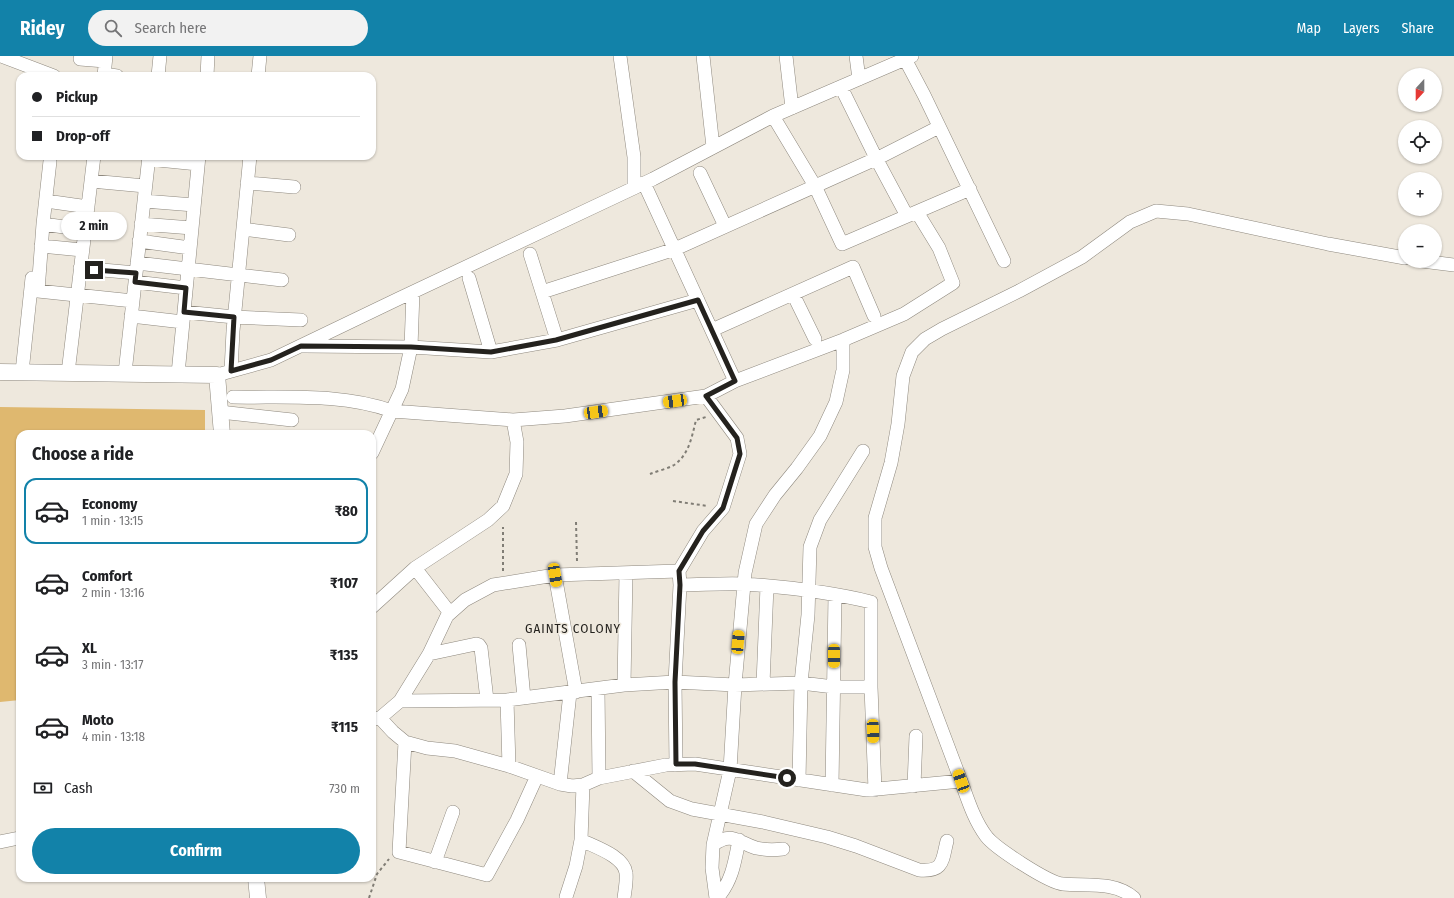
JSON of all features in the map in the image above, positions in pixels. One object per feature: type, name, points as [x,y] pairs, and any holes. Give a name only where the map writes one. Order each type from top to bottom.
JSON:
[{"type":"street","points":[[1,56],[43,72]]},
{"type":"street","points":[[158,72],[160,56]]},
{"type":"street","points":[[206,72],[208,56]]},
{"type":"street","points":[[258,72],[260,56]]},
{"type":"street","points":[[620,56],[639,185],[674,249],[735,381]]},
{"type":"street","points":[[703,56],[713,148]]},
{"type":"street","points":[[786,56],[792,108]]},
{"type":"street","points":[[856,56],[859,79]]},
{"type":"street","points":[[80,59],[106,58],[108,72]]},
{"type":"street","points":[[0,372],[178,374],[224,373],[271,360],[639,185],[773,116],[908,58],[1004,261]]},
{"type":"street","points":[[233,397],[353,400],[373,404],[392,411],[513,420],[565,416],[706,396],[735,381],[843,340],[904,314],[953,284],[938,248],[912,214],[876,158],[841,87]]},
{"type":"street","points":[[773,116],[815,186],[842,244],[970,189]]},
{"type":"street","points":[[542,292],[674,249],[815,186],[940,127]]},
{"type":"street","points":[[48,160],[38,291],[133,301]]},
{"type":"street","points":[[68,372],[94,160]]},
{"type":"street","points":[[125,373],[149,160]]},
{"type":"street","points":[[178,374],[199,160]]},
{"type":"street","points":[[222,430],[220,412],[224,373],[234,317],[250,160]]},
{"type":"street","points":[[700,173],[725,226]]},
{"type":"street","points":[[91,181],[145,186]]},
{"type":"street","points":[[247,183],[294,187]]},
{"type":"street","points":[[144,201],[194,205]]},
{"type":"street","points":[[44,206],[88,207]]},
{"type":"street","points":[[22,372],[44,206]]},
{"type":"street","points":[[1134,898],[1130,894],[1110,886],[1061,884],[1039,875],[987,837],[972,813],[884,576],[875,547],[875,518],[891,463],[898,424],[903,376],[912,352],[925,340],[942,329],[1019,291],[1082,257],[1130,222],[1156,211],[1188,214],[1328,244],[1398,257]]},
{"type":"street","points":[[43,224],[85,230]]},
{"type":"street","points":[[141,224],[192,228]]},
{"type":"street","points":[[243,229],[290,235]]},
{"type":"street","points":[[139,241],[190,248]]},
{"type":"street","points":[[41,246],[82,250]]},
{"type":"street","points":[[530,254],[556,340]]},
{"type":"street","points":[[1442,264],[1454,265]]},
{"type":"street","points":[[712,330],[853,267],[874,316]]},
{"type":"street","points":[[80,268],[136,273],[188,269],[282,280]]},
{"type":"street","points":[[136,273],[186,288]]},
{"type":"street","points":[[470,278],[491,352]]},
{"type":"street","points":[[376,445],[402,389],[411,347],[412,292]]},
{"type":"street","points":[[793,294],[815,339]]},
{"type":"street","points":[[301,346],[411,347],[491,352],[556,340],[698,300]]},
{"type":"street","points":[[131,316],[234,317],[301,320]]},
{"type":"street","points":[[716,898],[712,868],[713,846],[730,770],[734,685],[745,573],[756,524],[775,495],[820,436],[836,402],[843,370],[843,340]]},
{"type":"street","points":[[676,764],[675,682],[680,585],[679,571],[703,531],[723,508],[740,454],[737,438],[706,396]]},
{"type":"street","points":[[220,412],[292,420]]},
{"type":"street","points":[[376,603],[414,568],[488,520],[503,506],[516,474],[517,442],[513,420]]},
{"type":"street","points":[[799,780],[801,683],[808,615],[810,547],[820,520],[862,451]]},
{"type":"street","points":[[414,568],[450,613]]},
{"type":"street","points":[[679,571],[555,575],[494,586],[465,600],[447,616],[429,654],[400,701],[376,718],[405,742],[427,748],[455,751],[509,766],[560,784],[572,786],[583,785],[599,778],[676,764],[695,764],[867,790],[961,781]]},
{"type":"street","points":[[624,685],[626,573]]},
{"type":"street","points":[[555,575],[573,692],[560,784]]},
{"type":"street","points":[[680,585],[744,584],[767,586],[809,590],[871,602],[871,687],[875,790]]},
{"type":"street","points":[[763,684],[767,586]]},
{"type":"street","points":[[832,785],[835,595]]},
{"type":"street","points":[[429,654],[476,644],[479,645],[481,648],[487,700]]},
{"type":"street","points":[[519,645],[524,698]]},
{"type":"street","points":[[400,701],[507,700],[624,685],[675,682],[734,685],[801,683],[834,687],[871,687]]},
{"type":"street","points":[[598,689],[599,778]]},
{"type":"street","points":[[507,700],[509,766]]},
{"type":"street","points":[[914,786],[916,736]]},
{"type":"street","points":[[405,742],[400,852],[436,862],[487,875],[517,820],[537,776]]},
{"type":"street","points":[[633,772],[670,801],[692,809],[764,822],[827,837],[856,846],[919,870],[928,871],[935,869],[940,865],[947,841]]},
{"type":"street","points":[[566,897],[576,866],[581,840],[583,785]]},
{"type":"street","points":[[436,862],[453,812]]},
{"type":"street","points":[[713,846],[721,839],[731,838],[756,848],[768,850],[783,849]]},
{"type":"street","points":[[0,842],[16,839]]},
{"type":"street","points":[[581,840],[618,858],[624,864],[626,874],[624,898]]},
{"type":"street","points":[[716,898],[730,880],[739,840]]},
{"type":"street","points":[[256,882],[258,898]]},
{"type":"path","points":[[650,474],[673,465],[680,460],[686,451],[696,420],[718,413]]},
{"type":"path","points":[[673,501],[723,508]]},
{"type":"path","points":[[576,522],[577,574]]},
{"type":"path","points":[[503,527],[503,584]]},
{"type":"path","points":[[376,877],[392,855],[400,852]]},
{"type":"path","points":[[369,898],[374,882]]},
{"type":"shaded area","points":[[0,407],[205,410],[205,430],[16,430],[16,700],[0,702]]},
{"type":"district","name":"GAINTS COLONY","points":[[573,628]]},
{"type":"route","points":[[94,270],[136,273],[135,282],[186,288],[184,312],[234,317],[231,371],[271,360],[301,346],[411,347],[491,352],[556,340],[698,300],[735,381],[706,396],[737,438],[740,454],[723,508],[703,531],[679,571],[680,585],[675,682],[676,764],[695,764],[787,778]]}]
